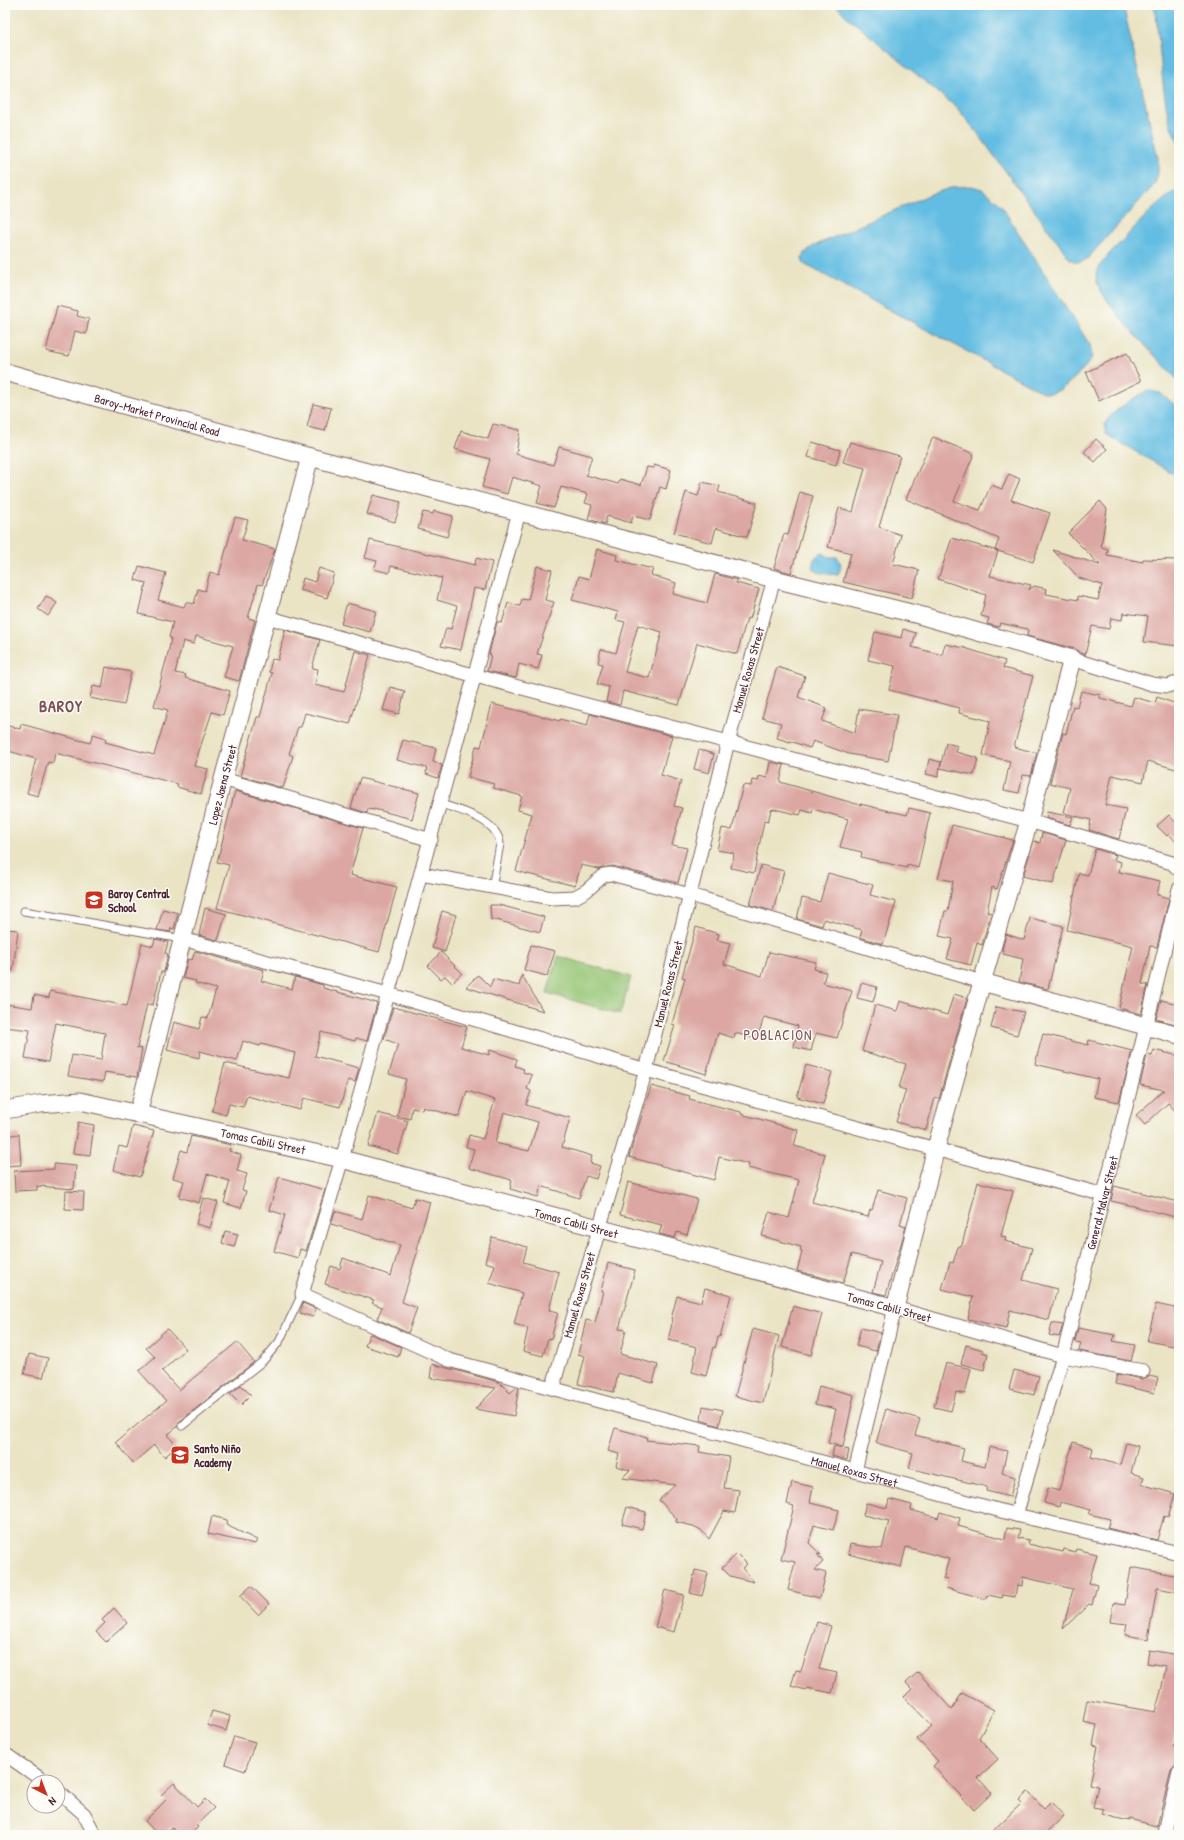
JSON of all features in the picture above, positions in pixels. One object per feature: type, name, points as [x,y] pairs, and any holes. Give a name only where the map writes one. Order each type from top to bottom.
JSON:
[{"type":"street","name":"Baroy-Market Provincial Road","points":[[5,372],[310,457],[774,579],[919,615],[1072,659]]},
{"type":"street","name":"Lopez Jaena Street","points":[[138,1114],[223,779],[310,457]]},
{"type":"street","points":[[519,512],[441,804],[342,1159],[302,1294],[449,1360],[555,1389]]},
{"type":"street","name":"Manuel Roxas Street","points":[[774,579],[728,742],[646,1070],[555,1379],[555,1389],[1016,1514],[1179,1553]]},
{"type":"street","points":[[267,617],[476,676],[1029,820],[1172,863],[1179,869]]},
{"type":"street","points":[[855,1471],[936,1148],[1029,820],[1072,659],[1152,684],[1168,686],[1179,682]]},
{"type":"street","points":[[223,779],[431,840]]},
{"type":"street","points":[[421,874],[552,898],[575,897],[586,891],[604,875],[612,874],[690,895],[982,982],[1179,1036]]},
{"type":"street","name":"General Malvar Street","points":[[1016,1514],[1063,1356],[1179,889]]},
{"type":"street","points":[[182,939],[388,994],[646,1070],[1104,1195]]},
{"type":"street","name":"Tomas Cabili Street","points":[[5,1110],[40,1104],[80,1101],[342,1159],[895,1308],[1063,1356],[1144,1371]]},
{"type":"street","points":[[5,1754],[34,1774]]},
{"type":"street","points":[[1164,1835],[1179,1773]]},
{"type":"street","points":[[66,1797],[84,1814],[95,1835]]},
{"type":"lane","points":[[441,804],[472,815],[489,825],[500,838],[492,888]]},
{"type":"lane","points":[[24,911],[182,939]]},
{"type":"lane","points":[[182,1426],[262,1361],[279,1342],[302,1294]]},
{"type":"green space","points":[[558,956],[631,977],[620,1014],[547,993]]},
{"type":"water","points":[[836,5],[1123,5],[1158,159],[1158,173],[1155,184],[1087,259],[1078,262],[1070,259],[976,131],[957,108],[845,15]]},
{"type":"water","points":[[1154,5],[1179,5],[1179,142],[1173,132],[1168,117]]},
{"type":"water","points":[[972,186],[982,189],[1000,204],[1090,345],[1092,356],[1090,361],[1069,383],[1055,392],[1048,393],[1041,391],[804,264],[802,259],[806,252],[812,247],[931,194],[954,187]]},
{"type":"water","points":[[1179,189],[1179,381],[1118,314],[1099,286],[1096,276],[1099,267],[1112,251],[1150,212]]},
{"type":"water","points":[[1149,391],[1160,393],[1179,408],[1179,477],[1106,434],[1105,424],[1113,414],[1132,399]]},
{"type":"water","points":[[823,553],[829,557],[837,557],[839,559],[841,568],[837,575],[817,572],[814,569],[814,559]]},
{"type":"building","points":[[57,306],[78,311],[77,316],[89,319],[86,334],[75,331],[69,356],[46,351]]},
{"type":"building","points":[[1127,353],[1141,381],[1099,401],[1086,372]]},
{"type":"building","points":[[313,404],[331,408],[325,431],[307,427]]},
{"type":"building","points":[[493,424],[520,430],[516,454],[553,465],[559,447],[592,456],[586,475],[618,484],[620,479],[641,485],[647,467],[654,468],[654,465],[671,470],[666,489],[660,487],[650,520],[633,516],[631,523],[607,516],[605,524],[588,519],[592,505],[585,503],[588,494],[561,487],[554,508],[537,503],[542,486],[512,477],[507,494],[482,487],[490,459],[455,449],[461,431],[488,439]]},
{"type":"building","points":[[933,437],[974,454],[954,501],[980,510],[991,485],[1002,489],[1009,474],[1020,479],[1011,500],[1050,513],[1033,562],[995,550],[999,539],[906,499]]},
{"type":"building","points":[[1096,439],[1107,449],[1095,462],[1084,452]]},
{"type":"building","points":[[812,442],[840,450],[836,465],[808,457]]},
{"type":"building","points":[[850,442],[900,456],[879,527],[901,535],[893,564],[919,570],[912,598],[843,582],[851,553],[828,547],[839,508],[853,512],[865,468],[843,462]]},
{"type":"building","points":[[702,482],[720,486],[718,492],[757,503],[747,537],[716,528],[712,543],[674,533],[686,492],[698,496]]},
{"type":"building","points":[[800,492],[813,496],[791,573],[774,568],[784,534],[788,535]]},
{"type":"building","points":[[373,495],[401,502],[395,522],[367,514]]},
{"type":"building","points":[[1100,501],[1107,509],[1101,547],[1108,549],[1107,555],[1143,562],[1143,559],[1179,560],[1179,646],[1144,642],[1148,616],[1123,613],[1122,620],[1111,618],[1109,629],[1092,626],[1085,655],[1075,649],[1027,636],[1028,629],[1000,623],[999,627],[987,624],[989,618],[981,616],[986,595],[938,579],[952,538],[998,551],[990,576],[1031,585],[1029,590],[1034,586],[1047,589],[1046,594],[1078,600],[1078,596],[1098,600],[1102,585],[1079,578],[1053,550],[1100,565],[1068,533]]},
{"type":"building","points":[[434,511],[453,516],[447,537],[418,529],[423,512],[433,514]]},
{"type":"building","points":[[235,517],[248,520],[242,540],[275,549],[262,585],[258,584],[248,618],[255,620],[239,681],[224,677],[233,646],[196,636],[194,644],[183,641],[175,673],[186,675],[185,678],[230,691],[223,715],[212,712],[194,766],[208,769],[201,794],[177,787],[178,784],[55,753],[53,763],[48,762],[38,796],[27,793],[36,759],[5,750],[5,725],[20,729],[21,724],[90,743],[93,734],[106,738],[105,742],[154,755],[168,710],[154,706],[169,649],[171,638],[169,637],[173,622],[139,614],[146,583],[135,580],[139,566],[166,573],[158,600],[184,607],[186,602],[194,604],[198,589],[205,591],[210,572],[219,575]]},
{"type":"building","points":[[370,540],[475,565],[476,558],[492,562],[485,590],[474,588],[461,650],[441,646],[446,628],[451,629],[457,606],[437,600],[442,578],[391,566],[389,573],[374,569],[377,561],[365,558]]},
{"type":"building","points":[[597,549],[617,555],[616,560],[653,569],[651,575],[676,583],[673,594],[707,603],[715,574],[737,580],[736,583],[759,589],[750,619],[747,618],[737,654],[697,643],[679,705],[623,691],[620,705],[606,702],[609,687],[597,684],[603,664],[598,663],[601,649],[616,653],[625,622],[616,620],[618,612],[572,600],[579,576],[589,579]],"holes":[[[638,625],[662,632],[649,678],[625,672]]]},
{"type":"building","points":[[537,566],[552,570],[545,600],[554,602],[537,654],[542,655],[538,669],[519,664],[516,678],[487,671],[491,655],[489,654],[497,622],[502,623],[508,603],[520,606],[522,599],[528,600]]},
{"type":"building","points":[[319,568],[334,573],[327,598],[300,590],[303,578],[315,582]]},
{"type":"building","points":[[46,596],[57,603],[48,616],[38,609]]},
{"type":"building","points":[[347,603],[376,611],[370,632],[341,624]]},
{"type":"building","points":[[903,629],[916,633],[912,647],[942,655],[945,644],[965,648],[1005,661],[1003,668],[1033,676],[1014,747],[1037,753],[1031,776],[1023,775],[1019,793],[1004,790],[1010,761],[983,755],[990,721],[959,713],[960,708],[889,690],[895,666],[868,660],[875,632],[901,638]]},
{"type":"building","points":[[285,630],[320,640],[312,668],[318,669],[315,685],[344,692],[355,651],[370,655],[350,724],[305,713],[301,727],[298,727],[289,754],[293,756],[283,788],[240,776],[257,717],[260,717],[272,673],[269,672],[272,659],[278,660]]},
{"type":"building","points":[[106,667],[131,672],[124,705],[90,698],[93,686],[102,688]]},
{"type":"building","points":[[777,667],[805,676],[798,697],[827,708],[822,721],[855,733],[859,709],[897,715],[888,761],[849,754],[813,741],[810,748],[777,738],[781,723],[762,718]]},
{"type":"building","points":[[390,687],[405,691],[399,714],[383,710]]},
{"type":"building","points":[[1081,691],[1100,695],[1100,698],[1131,706],[1134,697],[1155,703],[1157,697],[1179,705],[1179,770],[1148,761],[1143,782],[1112,775],[1105,805],[1126,809],[1119,839],[1089,830],[1091,820],[1064,813],[1070,788],[1050,783],[1063,733],[1066,734],[1073,706],[1077,707]]},
{"type":"building","points":[[492,704],[560,721],[560,719],[587,726],[590,714],[672,736],[661,775],[681,781],[674,806],[682,808],[672,845],[687,848],[678,883],[613,866],[599,869],[581,865],[575,886],[516,871],[532,814],[518,810],[522,796],[493,788],[494,784],[468,777],[476,746],[481,747]]},
{"type":"building","points":[[403,740],[436,748],[433,762],[442,765],[438,778],[426,774],[427,768],[397,760]]},
{"type":"building","points":[[946,743],[958,746],[956,752],[978,758],[974,775],[940,768]]},
{"type":"building","points":[[699,750],[714,754],[709,773],[694,769]]},
{"type":"building","points":[[929,759],[941,762],[938,777],[926,774]]},
{"type":"building","points":[[770,762],[784,765],[780,782],[860,805],[907,815],[909,808],[930,813],[918,868],[907,865],[907,868],[861,857],[862,852],[840,847],[848,819],[813,809],[812,813],[802,810],[800,815],[774,809],[771,810],[768,822],[764,821],[754,873],[731,868],[734,853],[717,850],[722,828],[732,830],[743,785],[751,786],[752,780],[758,781],[759,776],[767,778]]},
{"type":"building","points":[[360,778],[419,793],[412,819],[374,809],[368,809],[367,813],[351,808]]},
{"type":"building","points":[[235,791],[363,828],[350,875],[397,887],[379,952],[217,908],[229,865],[217,862]]},
{"type":"building","points":[[1047,812],[1073,817],[1070,825],[1046,818]]},
{"type":"building","points":[[1169,815],[1179,826],[1179,845],[1169,834],[1167,836],[1157,826]]},
{"type":"building","points":[[952,825],[1013,840],[997,889],[992,887],[987,912],[991,913],[982,945],[977,943],[971,965],[947,959],[953,939],[939,936],[945,911],[948,911],[953,881],[938,878]]},
{"type":"building","points":[[1042,833],[1066,840],[1053,884],[1023,876],[1034,841],[1040,843]]},
{"type":"building","points":[[1095,849],[1116,855],[1114,860],[1121,862],[1119,872],[1160,881],[1157,895],[1169,898],[1157,947],[1150,946],[1142,984],[1148,985],[1141,1014],[1119,1008],[1133,946],[1067,930],[1079,873],[1088,875]]},
{"type":"building","points":[[761,865],[784,871],[773,911],[750,905]]},
{"type":"building","points":[[828,873],[873,885],[870,895],[896,902],[883,944],[860,937],[862,930],[824,919],[822,926],[797,919],[802,898],[820,902]]},
{"type":"building","points":[[490,905],[499,905],[544,917],[540,932],[491,920]]},
{"type":"building","points":[[205,908],[226,914],[218,940],[199,935]]},
{"type":"building","points":[[163,909],[178,913],[174,929],[171,928],[170,932],[157,930]]},
{"type":"building","points":[[442,911],[456,915],[445,952],[432,948]]},
{"type":"building","points":[[1030,918],[1063,926],[1048,989],[1019,982],[1023,959],[1003,954],[1004,951],[1002,950],[1006,934],[1024,940]]},
{"type":"building","points":[[696,927],[719,934],[717,940],[730,943],[724,964],[762,976],[769,952],[816,962],[814,969],[826,972],[823,983],[852,991],[837,1038],[816,1033],[811,1051],[794,1047],[798,1026],[764,1017],[757,1039],[735,1033],[734,1038],[718,1033],[706,1074],[664,1061],[675,1025],[672,1024],[685,978],[682,977]]},
{"type":"building","points":[[5,929],[18,930],[13,971],[5,971]]},
{"type":"building","points":[[155,939],[168,942],[165,953],[168,954],[164,972],[161,972],[153,1005],[147,1004],[137,1048],[142,1049],[137,1077],[105,1072],[103,1082],[68,1076],[72,1055],[101,1060],[105,1033],[56,1023],[48,1062],[25,1058],[30,1030],[5,1027],[5,1004],[32,1008],[34,995],[49,998],[50,991],[127,1006],[142,943],[153,946]]},
{"type":"building","points":[[531,945],[555,951],[547,976],[524,970]]},
{"type":"building","points":[[195,951],[264,970],[261,981],[292,989],[295,977],[323,985],[323,988],[377,1003],[367,1041],[356,1038],[355,1041],[321,1032],[315,1056],[359,1068],[355,1082],[348,1080],[340,1107],[304,1098],[300,1110],[247,1096],[243,1107],[229,1104],[226,1115],[212,1111],[225,1063],[289,1078],[295,1053],[243,1041],[237,1061],[200,1051],[199,1058],[167,1050],[174,1022],[199,1029],[202,1017],[208,1018],[216,989],[195,983],[196,981],[183,978],[188,959],[192,960]]},
{"type":"building","points":[[441,952],[462,973],[452,983],[445,976],[441,979],[428,966]]},
{"type":"building","points":[[478,975],[490,987],[493,979],[519,986],[522,975],[543,1011],[466,987]]},
{"type":"building","points":[[861,983],[877,987],[873,1002],[857,998]]},
{"type":"building","points":[[954,994],[967,998],[939,1099],[935,1098],[926,1130],[896,1122],[906,1090],[899,1088],[906,1064],[862,1051],[875,1005],[897,1011],[900,1001],[947,1015]]},
{"type":"building","points":[[1161,1000],[1179,1004],[1179,1025],[1156,1019]]},
{"type":"building","points":[[393,1007],[467,1027],[461,1047],[489,1055],[490,1050],[517,1059],[515,1066],[524,1069],[523,1072],[532,1075],[527,1089],[531,1091],[526,1105],[570,1118],[562,1147],[592,1156],[590,1163],[600,1166],[596,1179],[586,1176],[579,1198],[541,1186],[538,1197],[510,1189],[512,1180],[469,1168],[474,1149],[466,1147],[469,1135],[483,1139],[495,1100],[467,1091],[459,1117],[423,1107],[422,1110],[412,1108],[410,1119],[397,1116],[406,1079],[389,1074],[398,1044],[384,1039]],"holes":[[[504,1112],[538,1122],[529,1151],[495,1143]]]},
{"type":"building","points":[[996,1007],[1024,1012],[1017,1035],[991,1028]]},
{"type":"building","points":[[1043,1034],[1088,1045],[1089,1040],[1132,1051],[1119,1102],[1094,1097],[1098,1079],[1035,1064]]},
{"type":"building","points":[[1154,1050],[1179,1056],[1179,1115],[1168,1103],[1145,1125],[1136,1115],[1164,1090],[1140,1085],[1147,1055],[1152,1056]]},
{"type":"building","points":[[806,1065],[832,1072],[823,1104],[797,1097]]},
{"type":"building","points":[[651,1086],[690,1096],[689,1099],[741,1112],[741,1114],[798,1130],[794,1146],[825,1154],[812,1202],[868,1217],[870,1210],[872,1210],[878,1190],[907,1198],[900,1225],[906,1227],[886,1295],[873,1292],[881,1262],[852,1254],[843,1283],[797,1271],[802,1252],[800,1251],[801,1247],[762,1236],[769,1212],[789,1218],[799,1180],[748,1168],[749,1164],[719,1157],[714,1180],[629,1157]]},
{"type":"building","points":[[378,1113],[408,1121],[398,1154],[368,1146]]},
{"type":"building","points":[[78,1122],[94,1125],[90,1155],[73,1153]]},
{"type":"building","points":[[133,1126],[154,1131],[140,1177],[113,1170],[119,1146],[127,1148]]},
{"type":"building","points":[[19,1134],[21,1165],[5,1166],[5,1136]]},
{"type":"building","points":[[191,1136],[231,1145],[229,1151],[241,1155],[237,1171],[247,1174],[242,1190],[246,1191],[241,1208],[224,1203],[230,1181],[207,1174],[199,1203],[179,1197],[184,1181],[173,1178],[181,1150],[187,1152]]},
{"type":"building","points":[[54,1164],[76,1166],[74,1189],[37,1186],[37,1190],[15,1191],[14,1171],[54,1169]]},
{"type":"building","points":[[279,1177],[325,1190],[306,1251],[300,1249],[298,1258],[274,1251],[285,1215],[269,1210]]},
{"type":"building","points":[[628,1182],[697,1199],[687,1235],[677,1232],[675,1238],[659,1234],[662,1225],[620,1215]]},
{"type":"building","points":[[978,1182],[1013,1191],[1001,1236],[1006,1237],[1005,1241],[1032,1248],[1023,1280],[1057,1289],[1049,1320],[1010,1310],[1006,1328],[968,1319],[973,1297],[942,1289],[950,1262],[953,1263],[958,1247],[962,1245]]},
{"type":"building","points":[[1114,1186],[1179,1202],[1179,1218],[1111,1201]]},
{"type":"building","points":[[66,1191],[84,1192],[83,1210],[65,1209]]},
{"type":"building","points":[[369,1195],[412,1208],[415,1198],[430,1202],[416,1250],[418,1250],[402,1302],[417,1308],[408,1333],[377,1319],[382,1307],[372,1303],[374,1300],[325,1284],[331,1266],[340,1269],[343,1258],[391,1276],[400,1245],[331,1224],[335,1211],[362,1219]]},
{"type":"building","points":[[203,1198],[218,1202],[210,1228],[196,1224]]},
{"type":"building","points":[[225,1231],[238,1234],[234,1247],[222,1243]]},
{"type":"building","points":[[492,1237],[527,1247],[523,1262],[559,1272],[549,1310],[558,1312],[551,1339],[548,1338],[543,1356],[523,1351],[528,1328],[514,1324],[522,1293],[489,1283],[495,1265],[485,1262]]},
{"type":"building","points":[[608,1263],[635,1270],[619,1329],[626,1330],[620,1354],[658,1365],[653,1383],[618,1373],[614,1392],[578,1384],[585,1356],[578,1354],[586,1320],[595,1322]]},
{"type":"building","points":[[705,1288],[731,1295],[720,1337],[718,1337],[715,1348],[713,1347],[706,1376],[692,1372],[697,1347],[668,1340],[673,1319],[671,1319],[677,1296],[701,1302]]},
{"type":"building","points":[[303,1303],[316,1309],[313,1317],[300,1313]]},
{"type":"building","points":[[1156,1304],[1179,1309],[1179,1347],[1147,1341]]},
{"type":"building","points":[[793,1306],[822,1314],[811,1355],[782,1347]]},
{"type":"building","points":[[1052,1323],[1063,1325],[1059,1337],[1049,1335]]},
{"type":"building","points":[[861,1328],[881,1333],[876,1351],[856,1346]]},
{"type":"building","points":[[1078,1328],[1115,1335],[1113,1341],[1135,1345],[1131,1361],[1079,1351],[1081,1343],[1075,1342]]},
{"type":"building","points":[[167,1329],[186,1349],[162,1371],[179,1390],[237,1342],[254,1362],[179,1422],[177,1427],[167,1435],[177,1445],[165,1457],[154,1445],[133,1463],[116,1442],[166,1401],[139,1371],[155,1357],[146,1348]]},
{"type":"building","points":[[753,1329],[779,1336],[763,1403],[735,1396]]},
{"type":"building","points":[[371,1334],[401,1347],[398,1357],[365,1346],[369,1335]]},
{"type":"building","points":[[966,1345],[983,1350],[982,1352],[988,1354],[984,1370],[961,1364]]},
{"type":"building","points":[[29,1354],[48,1358],[43,1378],[24,1374]]},
{"type":"building","points":[[946,1363],[971,1369],[965,1394],[956,1392],[951,1411],[934,1407]]},
{"type":"building","points":[[432,1364],[499,1382],[510,1393],[519,1387],[514,1416],[475,1409],[496,1388],[430,1378]]},
{"type":"building","points":[[1014,1370],[1039,1376],[1034,1395],[1009,1389]]},
{"type":"building","points":[[1117,1374],[1142,1379],[1149,1376],[1158,1378],[1154,1393],[1115,1384]]},
{"type":"building","points":[[241,1385],[251,1395],[241,1405],[230,1394]]},
{"type":"building","points":[[819,1386],[854,1395],[843,1447],[828,1443],[836,1409],[815,1404]]},
{"type":"building","points":[[703,1406],[723,1410],[719,1426],[701,1420]]},
{"type":"building","points":[[886,1409],[920,1419],[915,1435],[964,1448],[961,1461],[985,1467],[989,1447],[1007,1451],[1002,1473],[1015,1477],[1010,1497],[986,1491],[987,1487],[909,1468],[913,1453],[876,1443]]},
{"type":"building","points":[[615,1428],[647,1437],[646,1440],[700,1446],[699,1452],[729,1457],[724,1488],[739,1490],[735,1513],[724,1511],[709,1539],[701,1530],[693,1526],[676,1522],[677,1519],[659,1500],[675,1485],[622,1478],[630,1470],[616,1466],[619,1454],[608,1451]]},
{"type":"building","points":[[1073,1442],[1093,1448],[1091,1457],[1120,1465],[1126,1443],[1138,1446],[1131,1473],[1144,1477],[1141,1484],[1175,1494],[1168,1517],[1164,1516],[1157,1540],[1107,1528],[1110,1519],[1089,1514],[1091,1510],[1060,1502],[1059,1507],[1044,1503],[1048,1488],[1059,1491]]},
{"type":"building","points":[[834,1446],[849,1450],[847,1460],[832,1456]]},
{"type":"building","points":[[792,1482],[813,1487],[810,1503],[839,1510],[833,1530],[814,1525],[809,1543],[821,1555],[817,1554],[823,1562],[815,1570],[826,1573],[820,1598],[788,1590],[795,1562],[781,1559],[794,1506],[787,1504]]},
{"type":"building","points":[[889,1499],[912,1505],[911,1510],[938,1518],[940,1512],[960,1518],[958,1526],[1005,1539],[1007,1528],[1020,1530],[1018,1538],[1029,1540],[1028,1544],[1063,1552],[1064,1549],[1075,1552],[1076,1549],[1097,1554],[1089,1583],[1097,1585],[1092,1605],[1089,1604],[1063,1629],[1073,1589],[1023,1577],[1022,1586],[1017,1585],[1015,1597],[1003,1595],[1002,1598],[988,1595],[986,1599],[946,1588],[948,1580],[943,1579],[949,1559],[906,1547],[901,1567],[848,1554],[850,1544],[882,1549],[889,1521],[863,1515],[866,1503],[887,1508]]},
{"type":"building","points":[[627,1507],[646,1512],[642,1529],[622,1524]]},
{"type":"building","points":[[212,1516],[227,1520],[226,1525],[257,1540],[255,1544],[208,1534]]},
{"type":"building","points":[[737,1554],[747,1564],[742,1568],[754,1582],[730,1576],[722,1568]]},
{"type":"building","points":[[1131,1567],[1179,1576],[1178,1592],[1157,1588],[1148,1639],[1125,1635],[1127,1624],[1110,1622],[1113,1603],[1125,1605]]},
{"type":"building","points":[[695,1570],[708,1573],[702,1596],[690,1593]]},
{"type":"building","points":[[251,1586],[269,1604],[258,1615],[240,1596]]},
{"type":"building","points":[[665,1590],[684,1595],[674,1632],[655,1627]]},
{"type":"building","points":[[114,1608],[127,1623],[106,1642],[96,1632],[105,1623],[102,1620]]},
{"type":"building","points":[[817,1622],[831,1626],[819,1669],[837,1673],[832,1693],[807,1688],[806,1690],[791,1686],[796,1670],[801,1671]]},
{"type":"building","points":[[1149,1650],[1179,1655],[1179,1721],[1173,1746],[1179,1748],[1179,1753],[1176,1766],[1171,1771],[1157,1826],[1102,1814],[1104,1809],[1093,1807],[1098,1786],[1090,1784],[1098,1746],[1093,1745],[1097,1725],[1083,1722],[1087,1700],[1155,1712],[1166,1666],[1147,1663]]},
{"type":"building","points":[[918,1672],[952,1710],[962,1693],[994,1710],[979,1738],[998,1759],[978,1778],[992,1793],[974,1810],[933,1766],[938,1761],[917,1739],[932,1726],[904,1697],[912,1689],[906,1683]]},
{"type":"building","points":[[212,1711],[230,1716],[226,1731],[207,1725]]},
{"type":"building","points":[[234,1736],[255,1742],[245,1771],[225,1764]]},
{"type":"building","points":[[174,1783],[197,1807],[205,1799],[214,1808],[196,1825],[198,1827],[190,1835],[178,1835],[171,1827],[163,1835],[158,1835],[145,1821],[166,1800],[161,1795]]},
{"type":"building","points":[[1028,1792],[1044,1809],[1051,1802],[1064,1816],[1044,1835],[988,1835],[1022,1803],[1019,1800]]},
{"type":"place","name":"Baroy Central School","points":[[94,900]]},
{"type":"place","name":"Santo Niño Academy","points":[[180,1455]]},
{"type":"district","name":"BAROY","points":[[61,706]]},
{"type":"district","name":"POBLACION","points":[[778,1034]]}]
